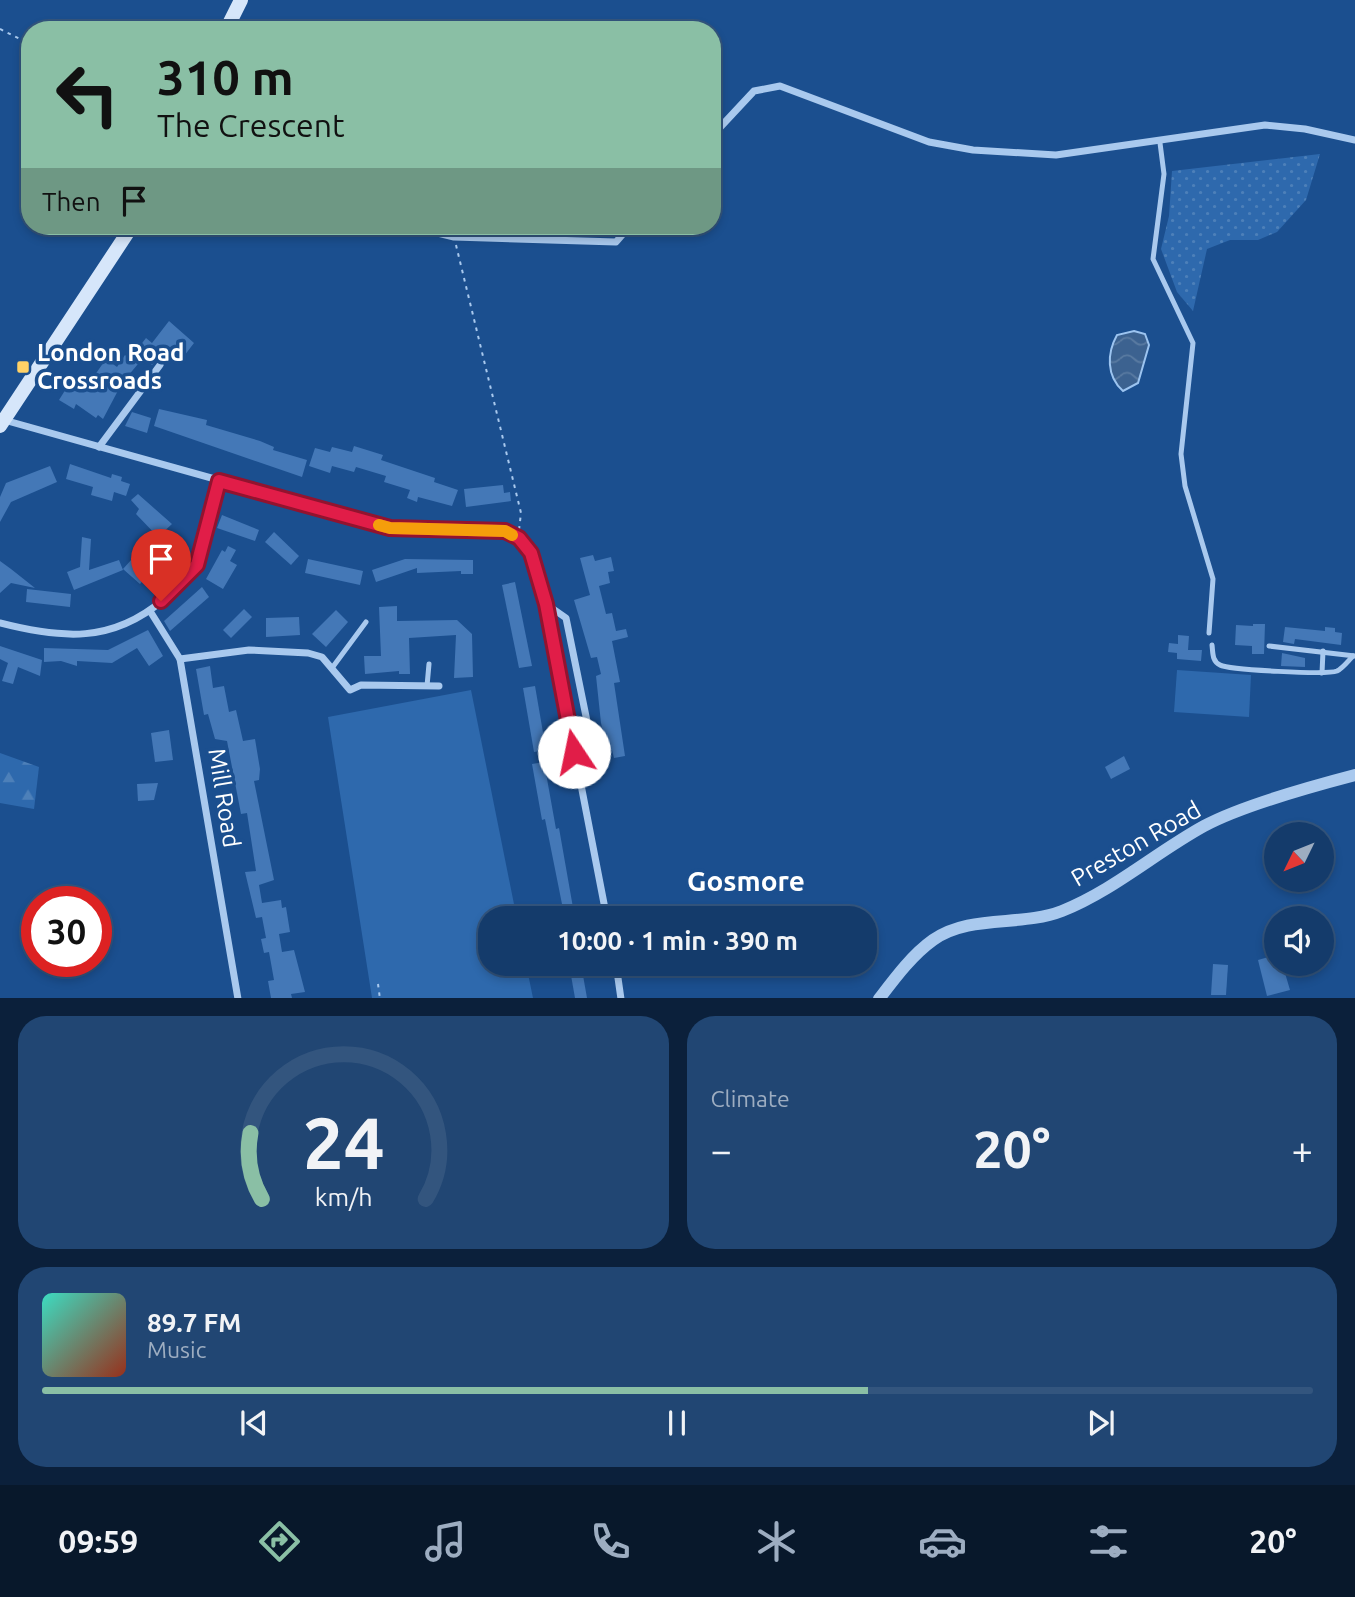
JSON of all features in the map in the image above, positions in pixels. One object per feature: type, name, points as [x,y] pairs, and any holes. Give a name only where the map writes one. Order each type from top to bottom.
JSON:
[{"type":"main road","points":[[230,21],[241,0]]},
{"type":"main road","points":[[1,421],[126,235]]},
{"type":"street","points":[[721,126],[754,91],[780,86],[929,142],[973,150],[1056,155],[1160,143],[1265,125],[1305,129],[1355,140]]},
{"type":"street","points":[[446,235],[616,242],[622,235]]},
{"type":"street","points":[[99,447],[160,365]]},
{"type":"street","points":[[1,421],[390,528],[505,531],[519,538],[531,553],[546,604],[604,906]]},
{"type":"street","points":[[0,623],[78,636],[108,632],[150,611],[188,578],[197,565],[219,481]]},
{"type":"street","points":[[546,604],[566,618],[591,741],[574,752]]},
{"type":"street","name":"Mill Road","points":[[150,611],[180,659],[238,998]]},
{"type":"street","points":[[180,659],[249,650],[308,653],[322,657],[350,690],[361,685],[439,686]]},
{"type":"street","name":"Preston Road","points":[[880,998],[914,957],[934,940],[956,928],[1019,921],[1062,911],[1129,876],[1170,846],[1206,825],[1355,775]]},
{"type":"street","points":[[617,976],[621,998]]},
{"type":"lane","points":[[1160,143],[1164,174],[1153,259],[1193,343],[1181,454],[1185,486],[1213,579],[1209,633]]},
{"type":"lane","points":[[332,668],[366,622]]},
{"type":"lane","points":[[1212,645],[1214,659],[1224,666],[1322,673],[1336,671],[1354,656]]},
{"type":"lane","points":[[1269,646],[1354,656]]},
{"type":"lane","points":[[1322,673],[1320,663],[1323,651]]},
{"type":"lane","points":[[427,686],[429,664]]},
{"type":"path","points":[[0,29],[21,40]]},
{"type":"path","points":[[454,237],[520,513],[519,538]]},
{"type":"path","points":[[378,984],[380,998]]},
{"type":"green space","points":[[1320,154],[1306,200],[1277,232],[1258,240],[1230,240],[1207,249],[1193,311],[1177,292],[1161,249],[1169,216],[1172,171]]},
{"type":"green space","points":[[1177,670],[1251,675],[1249,717],[1174,712]]},
{"type":"green space","points":[[471,690],[514,906],[478,906],[478,976],[528,976],[533,998],[372,998],[328,717]]},
{"type":"green space","points":[[0,753],[39,767],[34,809],[0,803]]},
{"type":"water","points":[[1134,331],[1145,334],[1149,345],[1138,383],[1123,391],[1111,371],[1111,349],[1117,335]]},
{"type":"building","points":[[169,321],[194,343],[181,360],[165,352],[152,365],[143,358],[122,383],[103,419],[98,415],[96,418],[76,404],[74,409],[59,400],[69,384],[83,392],[106,359],[117,367],[125,355],[130,359],[146,338],[152,343]]},
{"type":"building","points":[[159,409],[207,420],[206,425],[260,441],[274,447],[273,450],[307,460],[302,477],[154,426]]},
{"type":"building","points":[[132,412],[151,418],[147,433],[125,426]]},
{"type":"building","points":[[354,446],[383,455],[381,460],[435,478],[434,482],[458,490],[452,506],[418,497],[417,502],[407,498],[410,490],[384,482],[386,476],[356,467],[354,472],[332,466],[330,473],[309,466],[315,448],[330,452],[332,447],[352,452]]},
{"type":"building","points":[[70,464],[111,478],[112,474],[122,477],[121,481],[130,484],[126,496],[114,492],[112,501],[91,495],[93,487],[66,479]]},
{"type":"building","points":[[50,466],[57,482],[11,502],[0,522],[0,497],[6,483]]},
{"type":"building","points":[[503,485],[504,493],[510,492],[511,501],[466,507],[464,489]]},
{"type":"building","points":[[138,494],[172,524],[158,537],[136,514],[139,509],[131,500]]},
{"type":"building","points":[[222,515],[259,530],[255,541],[217,528]]},
{"type":"building","points":[[274,532],[299,556],[291,565],[265,542]]},
{"type":"building","points":[[82,537],[91,539],[89,570],[119,560],[123,570],[74,590],[67,572],[80,567]]},
{"type":"building","points":[[160,541],[167,547],[163,552],[166,554],[140,584],[123,569],[132,559],[139,565]]},
{"type":"building","points":[[228,546],[236,550],[230,561],[237,565],[223,589],[206,579],[222,550],[225,552]]},
{"type":"building","points":[[593,555],[595,561],[611,557],[614,571],[608,572],[610,583],[599,586],[606,614],[612,613],[616,631],[626,629],[628,637],[612,641],[620,682],[614,683],[625,756],[614,758],[612,750],[607,751],[601,723],[596,676],[601,674],[597,657],[591,658],[574,600],[590,595],[580,558]]},
{"type":"building","points":[[308,559],[363,571],[360,585],[305,573]]},
{"type":"building","points":[[405,559],[473,560],[473,574],[461,574],[461,571],[417,573],[417,568],[376,582],[372,570]]},
{"type":"building","points":[[0,561],[35,588],[11,583],[0,593]]},
{"type":"building","points":[[515,582],[532,666],[519,668],[502,585]]},
{"type":"building","points":[[202,587],[209,597],[170,631],[164,621]]},
{"type":"building","points":[[27,589],[71,594],[70,607],[26,602]]},
{"type":"building","points":[[397,606],[397,621],[457,620],[472,634],[473,677],[454,678],[456,635],[409,638],[410,674],[399,674],[399,671],[365,674],[364,656],[381,656],[379,607]]},
{"type":"building","points":[[244,609],[252,617],[231,638],[223,630]]},
{"type":"building","points":[[336,610],[348,622],[326,647],[312,634]]},
{"type":"building","points":[[299,617],[300,635],[266,637],[266,618]]},
{"type":"building","points":[[1265,624],[1264,654],[1252,654],[1252,646],[1235,645],[1236,625]]},
{"type":"building","points":[[1285,627],[1325,631],[1325,627],[1335,628],[1335,632],[1342,633],[1341,645],[1295,639],[1294,644],[1283,642]]},
{"type":"building","points":[[148,630],[163,656],[149,666],[137,648],[112,663],[77,661],[77,666],[61,661],[44,662],[44,648],[108,650]]},
{"type":"building","points":[[1178,635],[1189,636],[1188,650],[1202,650],[1201,661],[1177,659],[1177,653],[1168,652],[1169,643],[1178,644]]},
{"type":"building","points":[[0,646],[42,660],[40,676],[18,667],[13,684],[2,681],[8,663],[0,659]]},
{"type":"building","points":[[1282,653],[1305,658],[1305,667],[1281,666]]},
{"type":"building","points":[[210,666],[213,688],[224,686],[229,712],[236,710],[243,741],[255,739],[260,769],[259,780],[254,781],[274,880],[259,885],[262,903],[281,900],[282,908],[286,907],[290,932],[279,934],[282,952],[294,950],[305,992],[291,994],[292,998],[271,998],[268,981],[274,980],[269,952],[264,953],[261,939],[266,938],[262,917],[256,918],[245,872],[256,871],[247,813],[241,814],[227,741],[215,739],[208,714],[204,715],[196,669]]},
{"type":"building","points":[[535,686],[546,750],[534,752],[523,688]]},
{"type":"building","points":[[169,730],[173,760],[155,762],[151,733]]},
{"type":"building","points":[[1124,756],[1130,769],[1111,779],[1105,767]]},
{"type":"building","points":[[544,762],[573,906],[562,906],[532,764]]},
{"type":"building","points":[[158,783],[154,800],[138,801],[137,784]]},
{"type":"building","points":[[1264,958],[1264,976],[1286,976],[1290,990],[1267,996],[1258,960]]},
{"type":"building","points":[[1213,964],[1228,965],[1226,995],[1211,995]]},
{"type":"building","points":[[571,976],[583,976],[587,998],[575,998]]},
{"type":"slow traffic","points":[[379,525],[390,528],[505,531],[512,535]]},
{"type":"place","name":"London Road Crossroads","points":[[23,367]]},
{"type":"district","name":"Gosmore","points":[[746,881]]},
{"type":"route","points":[[161,601],[188,578],[197,565],[219,481],[390,528],[505,531],[519,538],[531,553],[546,604],[574,752]]}]
